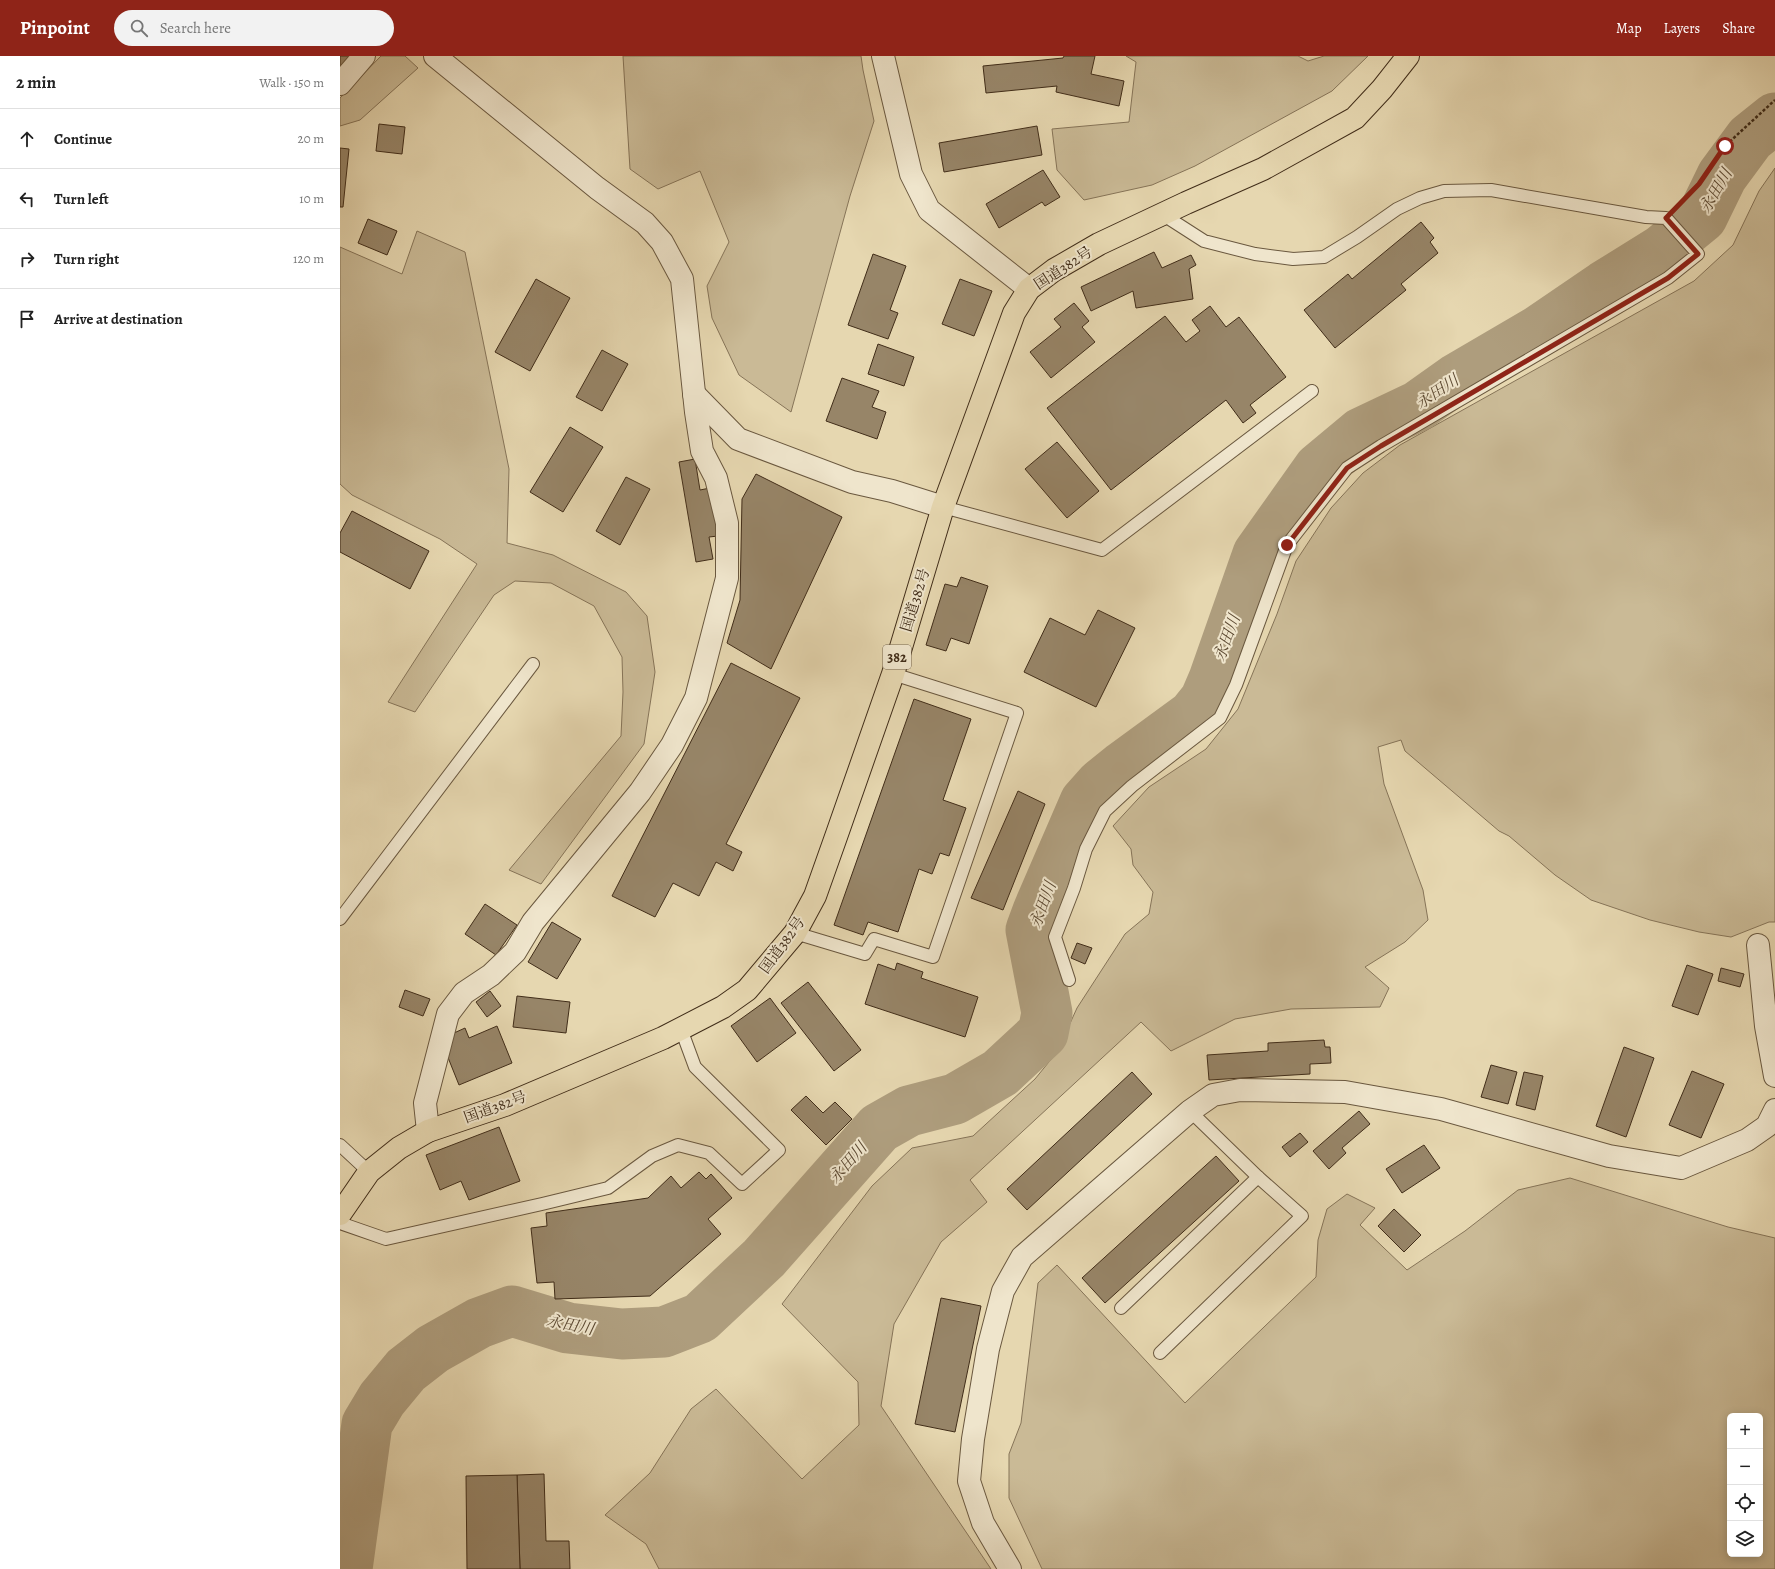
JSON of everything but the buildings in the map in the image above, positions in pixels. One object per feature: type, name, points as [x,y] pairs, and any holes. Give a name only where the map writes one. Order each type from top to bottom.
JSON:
[{"type":"highway","name":"国道382号","points":[[342,1212],[369,1172],[399,1148],[428,1131],[504,1105],[663,1038],[723,1007],[747,990],[795,933],[815,896],[892,674],[943,506],[1014,313],[1028,289],[1054,270],[1099,244],[1263,169],[1355,118],[1382,89],[1408,56]]},
{"type":"street","points":[[340,84],[364,56]]},
{"type":"street","points":[[428,1131],[425,1103],[448,1014],[464,993],[491,974],[515,952],[538,915],[640,792],[672,745],[696,698],[727,578],[727,522],[716,478],[702,451],[694,394],[682,279],[662,242],[644,223],[597,188],[435,56]]},
{"type":"street","points":[[883,56],[911,174],[929,210],[1028,289]]},
{"type":"street","points":[[694,394],[738,439],[852,482],[892,491],[943,506]]},
{"type":"street","points":[[1758,946],[1766,1026],[1775,1076]]},
{"type":"street","points":[[1010,1569],[983,1523],[969,1481],[973,1439],[988,1349],[1003,1291],[1022,1257],[1190,1111],[1213,1095],[1240,1090],[1345,1092],[1441,1109],[1609,1156],[1681,1168],[1747,1140],[1772,1121]]},
{"type":"lane","points":[[1069,980],[1055,938],[1074,888],[1086,849],[1106,811],[1132,786],[1220,718],[1236,685],[1287,545],[1347,468],[1381,446],[1668,278],[1698,254],[1669,221],[1491,190],[1444,191],[1420,198],[1397,209],[1357,237],[1324,257],[1293,259],[1255,254],[1204,241],[1162,214]]},
{"type":"lane","points":[[943,506],[1102,550],[1312,391]]},
{"type":"lane","points":[[340,918],[533,664]]},
{"type":"lane","points":[[795,933],[865,954],[874,940],[933,957],[1017,713],[892,674]]},
{"type":"lane","points":[[342,1212],[386,1239],[608,1188],[652,1156],[678,1145],[709,1153],[742,1184],[779,1150],[696,1067],[681,1029]]},
{"type":"lane","points":[[1160,1353],[1302,1216],[1258,1177],[1190,1111]]},
{"type":"lane","points":[[340,1145],[369,1172]]},
{"type":"lane","points":[[1120,1308],[1258,1177]]},
{"type":"path","points":[[1669,221],[1699,184],[1725,146],[1775,100]]},
{"type":"shaded area","points":[[381,56],[405,56],[418,68],[360,120],[340,126],[340,98]]},
{"type":"shaded area","points":[[623,56],[861,56],[874,121],[850,196],[791,412],[739,375],[712,318],[707,286],[729,242],[700,171],[658,189],[630,169]]},
{"type":"shaded area","points":[[1126,56],[1298,56],[1308,61],[1324,56],[1368,56],[1332,91],[1195,166],[1152,185],[1084,200],[1057,170],[1052,129],[1129,122],[1136,62]]},
{"type":"shaded area","points":[[1775,168],[1775,922],[1769,922],[1731,937],[1699,932],[1650,920],[1591,900],[1555,875],[1509,836],[1499,831],[1405,751],[1401,740],[1378,747],[1384,784],[1423,890],[1428,920],[1405,942],[1365,967],[1389,988],[1380,1007],[1291,1009],[1235,1019],[1171,1051],[1141,1022],[970,1180],[987,1202],[941,1242],[894,1324],[881,1406],[991,1569],[659,1569],[646,1544],[605,1515],[650,1473],[691,1409],[716,1389],[802,1479],[859,1425],[858,1382],[782,1304],[872,1186],[912,1148],[973,1136],[1035,1079],[1057,1052],[1077,1008],[1125,934],[1149,914],[1153,892],[1133,865],[1131,849],[1113,826],[1149,787],[1206,749],[1238,709],[1277,614],[1296,561],[1331,508],[1363,473],[1400,445],[1694,281],[1733,245],[1759,191]]},
{"type":"shaded area","points":[[417,231],[465,252],[509,469],[507,543],[553,555],[626,592],[647,616],[655,672],[644,744],[541,884],[509,870],[621,736],[623,692],[622,657],[594,606],[551,583],[515,581],[494,595],[415,712],[388,702],[477,564],[440,539],[352,495],[340,484],[340,247],[402,274]]},
{"type":"shaded area","points":[[1570,1178],[1728,1227],[1775,1238],[1775,1569],[1042,1569],[1009,1498],[1009,1454],[1021,1423],[1038,1283],[1057,1265],[1185,1403],[1316,1277],[1318,1240],[1327,1209],[1347,1194],[1375,1208],[1360,1225],[1407,1270],[1465,1231],[1518,1190]]},
{"type":"waterway","name":"永田川","points":[[347,1569],[367,1424],[382,1399],[406,1370],[433,1349],[479,1323],[512,1311],[568,1328],[622,1334],[664,1332],[700,1318],[764,1258],[879,1128],[909,1111],[955,1099],[1000,1073],[1043,1033],[1047,1013],[1031,930],[1085,802],[1101,784],[1122,767],[1193,715],[1205,700],[1214,679],[1258,554],[1319,468],[1361,433],[1418,406],[1456,379],[1538,331],[1604,286],[1662,250],[1702,217],[1722,176],[1750,138],[1775,118]]},
{"type":"route","points":[[1287,545],[1347,468],[1381,446],[1668,278],[1698,254],[1666,218],[1699,184],[1725,146]]}]
